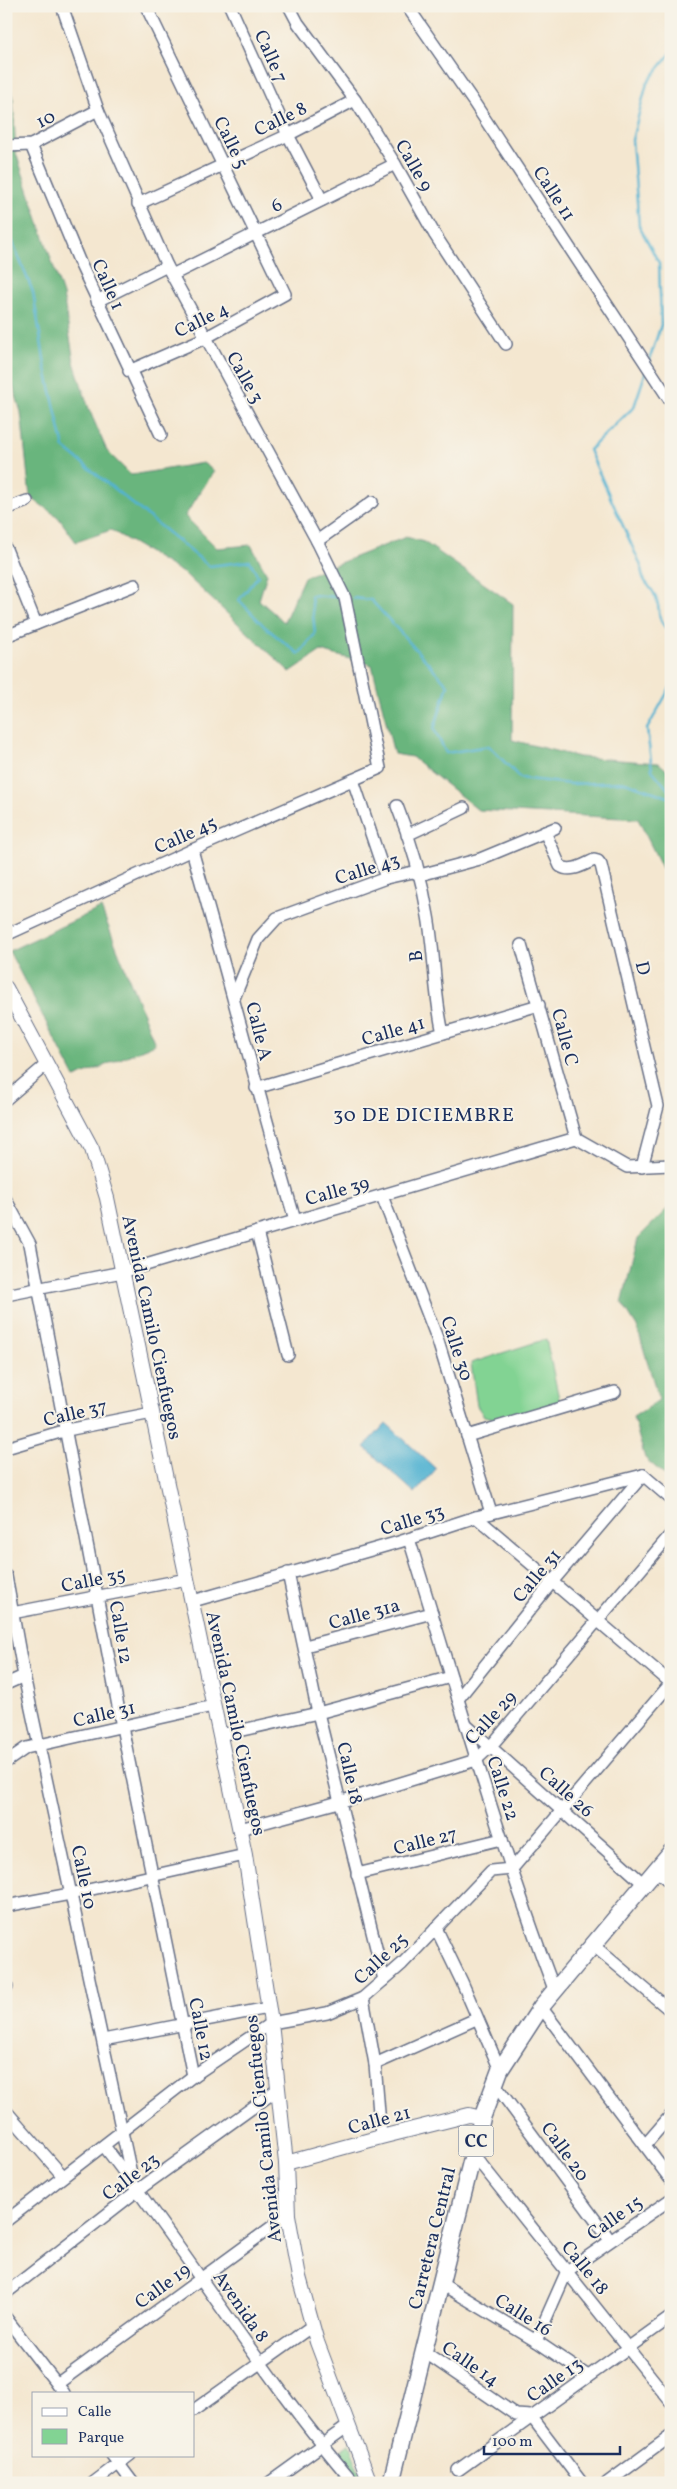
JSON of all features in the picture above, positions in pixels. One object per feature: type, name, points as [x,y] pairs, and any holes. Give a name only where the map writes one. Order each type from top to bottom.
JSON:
[{"type":"highway","name":"Carretera Central","points":[[392,2478],[482,2118],[497,2076],[554,1989],[671,1852]]},
{"type":"main road","name":"Avenida Camilo Cienfuegos","points":[[6,988],[92,1149],[107,1198],[245,1855],[271,2023],[286,2163],[288,2215],[299,2277],[312,2326],[348,2426],[364,2481]]},
{"type":"main road","name":"Calle 21","points":[[286,2163],[381,2136],[469,2115],[482,2118]]},
{"type":"main road","points":[[364,2481],[392,2478]]},
{"type":"street","name":"Calle 3","points":[[62,6],[98,110],[138,204],[205,338],[317,541],[345,598],[380,768]]},
{"type":"street","name":"Calle 5","points":[[146,6],[224,164],[285,294]]},
{"type":"street","name":"Calle 7","points":[[230,6],[288,135],[322,200]]},
{"type":"street","name":"Calle 9","points":[[289,6],[298,23],[355,100],[395,164],[435,235],[506,344]]},
{"type":"street","name":"Calle 11","points":[[407,6],[473,101],[671,402]]},
{"type":"street","name":"Calle 8","points":[[138,204],[288,135],[355,100]]},
{"type":"street","name":"10","points":[[6,146],[31,145],[98,110]]},
{"type":"street","name":"Calle 1","points":[[31,145],[97,301],[161,435]]},
{"type":"street","name":"6","points":[[97,301],[256,234],[395,164]]},
{"type":"street","name":"Calle 4","points":[[130,371],[205,338],[285,294]]},
{"type":"street","points":[[6,509],[27,501]]},
{"type":"street","points":[[317,541],[372,502]]},
{"type":"street","points":[[6,549],[36,624]]},
{"type":"street","points":[[6,636],[135,585]]},
{"type":"street","name":"Calle 45","points":[[6,935],[192,850],[380,768]]},
{"type":"street","points":[[353,780],[386,878]]},
{"type":"street","name":"B","points":[[397,806],[420,875],[428,916],[438,1012],[443,1034]]},
{"type":"street","points":[[408,835],[464,808]]},
{"type":"street","name":"Calle 43","points":[[234,998],[258,939],[277,918],[386,878],[413,872],[420,875],[480,859],[550,830],[560,866],[570,870],[594,860],[598,861],[601,865]]},
{"type":"street","name":"Calle A","points":[[192,850],[234,998],[256,1088],[295,1220]]},
{"type":"street","name":"D","points":[[601,865],[658,1106],[642,1166]]},
{"type":"street","name":"Calle C","points":[[521,945],[576,1138]]},
{"type":"street","name":"Calle 41","points":[[256,1088],[539,1005]]},
{"type":"street","points":[[6,1099],[46,1064]]},
{"type":"street","points":[[576,1138],[627,1167],[671,1165]]},
{"type":"street","name":"Calle 39","points":[[6,1295],[122,1272],[576,1138]]},
{"type":"street","name":"Calle 30","points":[[382,1196],[437,1338],[491,1513]]},
{"type":"street","name":"Calle 12","points":[[6,1200],[30,1244],[40,1287],[122,1728],[193,2076]]},
{"type":"street","points":[[257,1232],[288,1355]]},
{"type":"street","points":[[467,1436],[615,1392]]},
{"type":"street","name":"Calle 37","points":[[6,1448],[67,1430],[152,1413]]},
{"type":"street","points":[[643,1475],[671,1499]]},
{"type":"street","name":"Calle 33","points":[[193,1601],[409,1539],[476,1517],[643,1475]]},
{"type":"street","name":"Calle 31","points":[[458,1699],[552,1582],[643,1475]]},
{"type":"street","points":[[476,1517],[671,1683],[512,1869]]},
{"type":"street","name":"Calle 29","points":[[240,1829],[340,1802],[476,1760],[491,1746],[671,1534]]},
{"type":"street","name":"Calle 22","points":[[409,1539],[476,1760],[526,1913],[554,1989]]},
{"type":"street","name":"Calle 18","points":[[288,1573],[318,1713],[384,1980]]},
{"type":"street","name":"Calle 10","points":[[6,1576],[10,1613],[103,2040],[121,2132],[136,2187]]},
{"type":"street","name":"Calle 35","points":[[10,1613],[187,1579]]},
{"type":"street","name":"Calle 31a","points":[[305,1646],[432,1613]]},
{"type":"street","points":[[6,1684],[24,1676]]},
{"type":"street","points":[[220,1734],[318,1713],[451,1677]]},
{"type":"street","name":"Calle 31","points":[[6,1762],[26,1748],[214,1706]]},
{"type":"street","name":"Calle 26","points":[[466,1725],[644,1884]]},
{"type":"street","name":"Calle 27","points":[[357,1874],[502,1839]]},
{"type":"street","points":[[6,1906],[70,1894],[245,1855]]},
{"type":"street","name":"Calle 25","points":[[6,2221],[193,2076],[271,2023],[327,2013],[363,1998],[384,1980],[491,1871],[512,1869]]},
{"type":"street","points":[[656,1870],[671,1883]]},
{"type":"street","name":"Calle 20","points":[[436,1928],[462,1982],[497,2076],[610,2240]]},
{"type":"street","points":[[593,1945],[671,2011]]},
{"type":"street","points":[[363,1998],[375,2064],[381,2136]]},
{"type":"street","points":[[541,2007],[671,2180]]},
{"type":"street","points":[[103,2040],[268,2008]]},
{"type":"street","points":[[375,2064],[476,2019]]},
{"type":"street","name":"Calle 23","points":[[6,2293],[136,2187],[277,2090]]},
{"type":"street","points":[[6,2111],[63,2176]]},
{"type":"street","points":[[645,2145],[671,2115]]},
{"type":"street","name":"Avenida 8","points":[[104,2146],[136,2187],[261,2363],[322,2444],[364,2481]]},
{"type":"street","name":"Calle 18","points":[[473,2154],[671,2402]]},
{"type":"street","name":"Calle 15","points":[[567,2271],[671,2199]]},
{"type":"street","name":"Calle 19","points":[[60,2389],[201,2278],[288,2215]]},
{"type":"street","points":[[536,2341],[567,2271]]},
{"type":"street","name":"Calle 16","points":[[440,2282],[536,2341],[588,2376]]},
{"type":"street","name":"Calle 13","points":[[458,2470],[530,2416],[629,2349],[671,2317]]},
{"type":"street","points":[[6,2318],[60,2389]]},
{"type":"street","points":[[195,2409],[312,2326]]},
{"type":"street","name":"Calle 14","points":[[423,2351],[516,2415],[530,2416]]},
{"type":"street","points":[[530,2416],[582,2483]]},
{"type":"street","points":[[269,2483],[348,2426]]},
{"type":"street","points":[[607,2483],[671,2436]]},
{"type":"street","points":[[93,2483],[115,2460],[127,2456]]},
{"type":"street","points":[[115,2460],[133,2483]]},
{"type":"green space","points":[[6,73],[13,97],[16,153],[63,295],[74,362],[89,409],[107,451],[131,475],[203,463],[214,471],[185,516],[217,548],[251,545],[267,574],[259,600],[284,622],[304,577],[406,537],[424,542],[513,604],[512,740],[579,757],[659,763],[671,774],[671,886],[638,819],[478,810],[412,757],[394,754],[372,665],[321,651],[290,672],[186,575],[111,530],[76,542],[58,517],[30,497],[21,412],[6,363]]},
{"type":"green space","points":[[101,908],[155,1044],[75,1078],[9,951]]},
{"type":"green space","points":[[671,1205],[671,1481],[645,1458],[633,1417],[659,1400],[637,1327],[622,1303],[638,1238]]},
{"type":"green space","points":[[546,1339],[560,1403],[496,1419],[484,1416],[477,1406],[471,1363]]},
{"type":"green space","points":[[349,2444],[364,2483],[338,2452]]},
{"type":"water","points":[[386,1423],[436,1469],[415,1493],[364,1447]]},
{"type":"waterway","points":[[649,361],[661,325],[659,263],[639,226],[632,140],[647,83],[671,53]]},
{"type":"waterway","points":[[6,226],[33,292],[45,365],[64,448],[209,566],[250,561],[258,576],[239,600],[265,627],[299,654],[315,634],[311,595],[337,597]]},
{"type":"waterway","points":[[646,371],[634,407],[589,450],[641,566],[643,577],[654,593],[660,619],[671,634]]},
{"type":"waterway","points":[[353,598],[371,600],[448,685],[434,729],[446,753],[489,746],[520,778],[570,784],[625,782],[671,798]]},
{"type":"waterway","points":[[671,686],[647,729],[652,770],[671,793]]},
{"type":"district","name":"30 DE DICIEMBRE","points":[[424,1114]]}]
